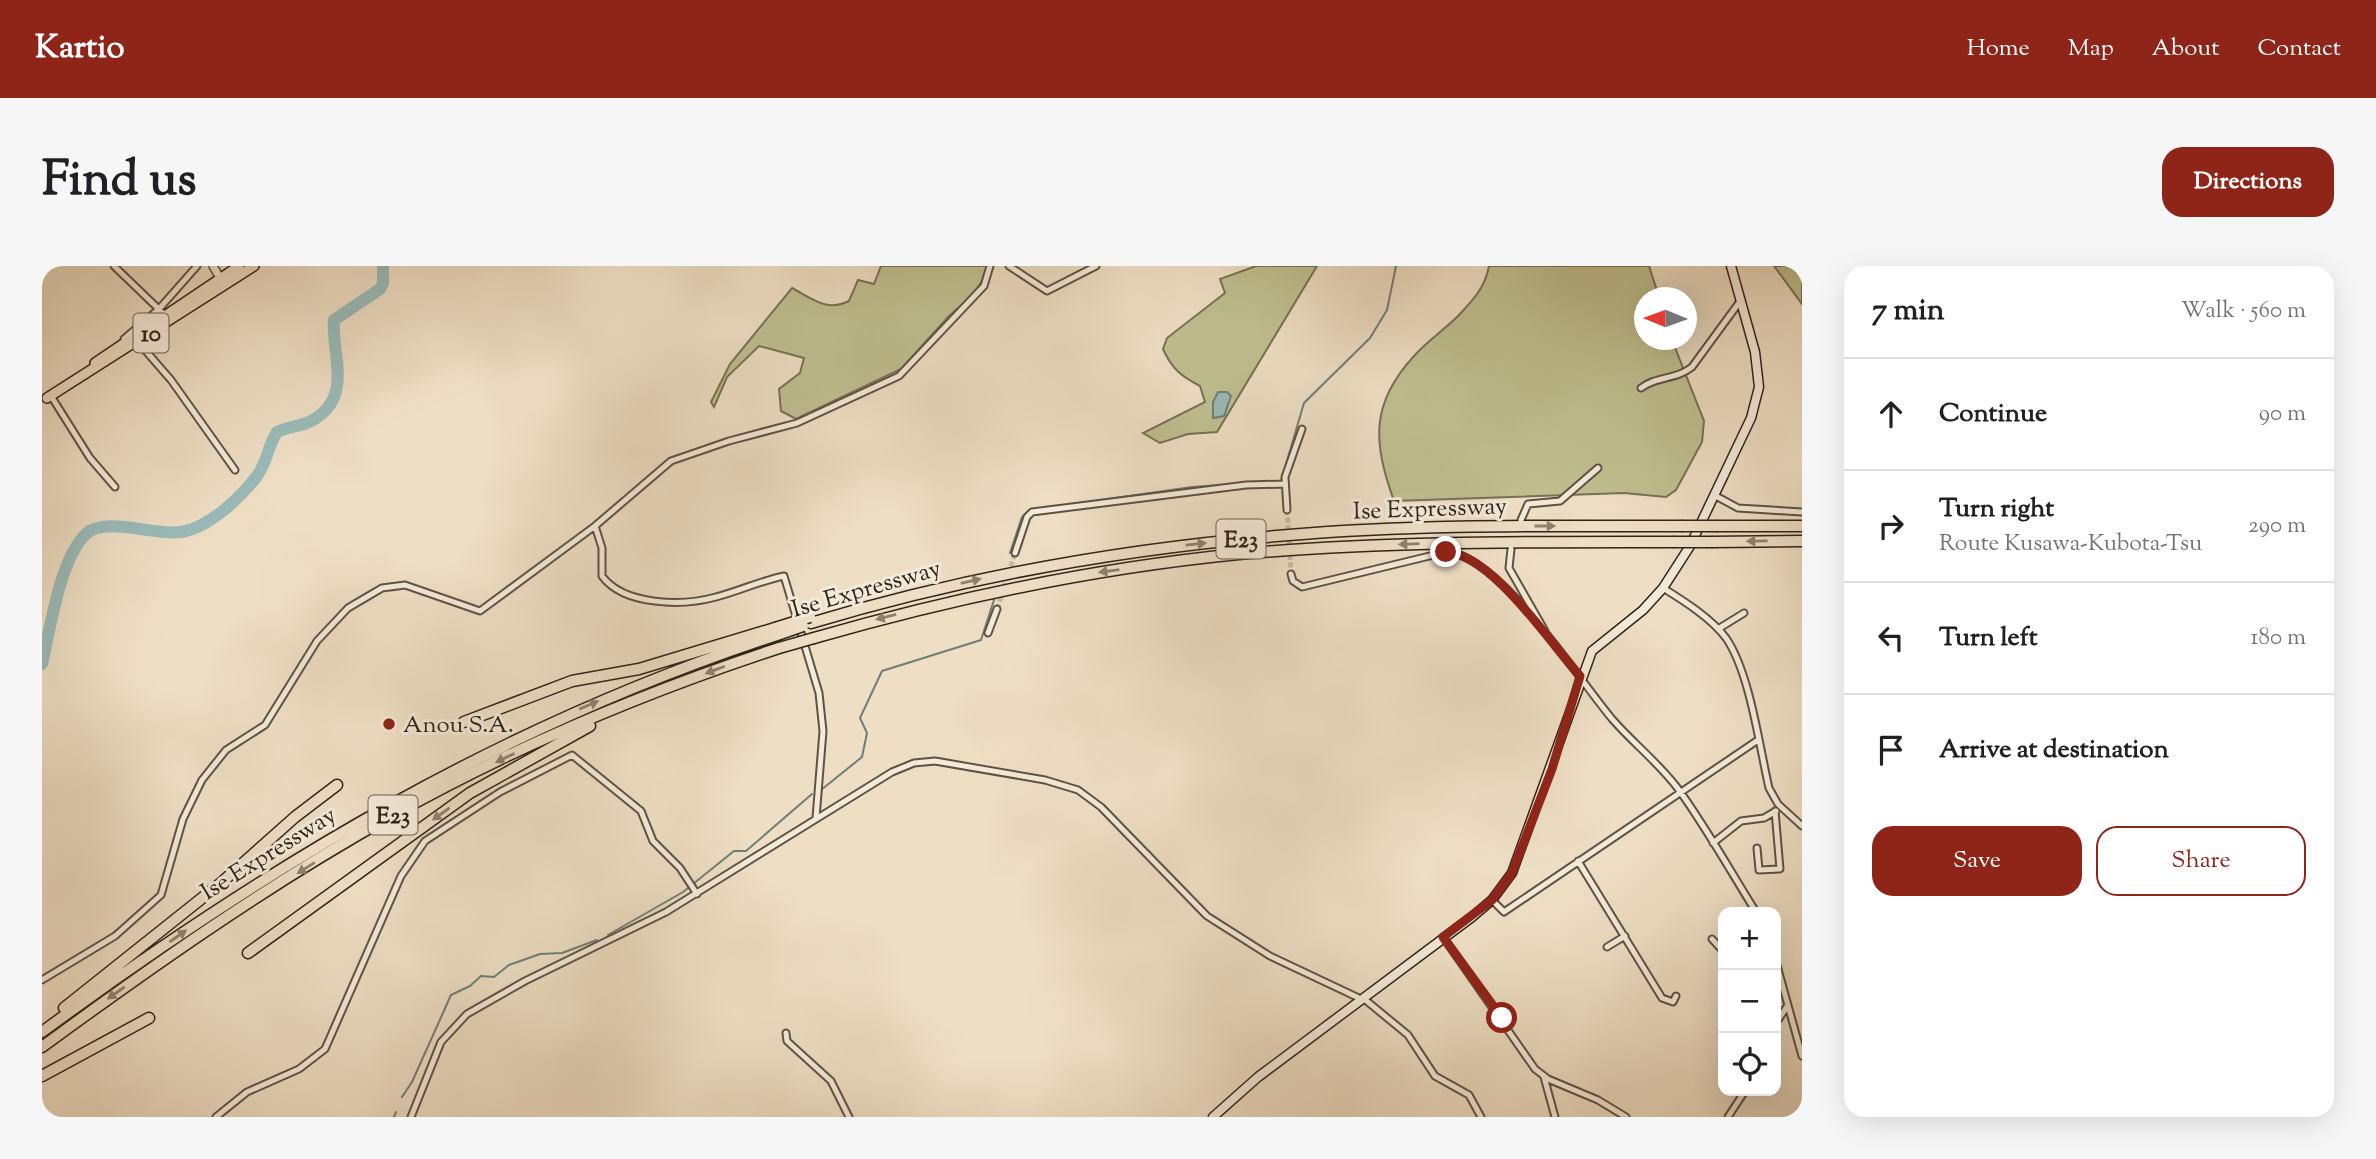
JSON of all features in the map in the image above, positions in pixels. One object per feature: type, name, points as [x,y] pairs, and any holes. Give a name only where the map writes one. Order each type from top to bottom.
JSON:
[{"type":"highway","name":"Ise Expressway","points":[[42,1032],[244,891],[386,805],[551,722],[645,682],[810,620],[1010,572],[1235,540],[1423,528],[1802,526]]},
{"type":"highway","name":"Ise Expressway","points":[[42,1047],[214,926],[382,822],[504,758],[649,695],[814,638],[1006,589],[1095,573],[1236,555],[1418,543],[1802,541]]},
{"type":"highway","points":[[464,722],[572,681],[639,669],[776,631]]},
{"type":"highway","points":[[248,953],[470,793],[540,751],[649,695]]},
{"type":"highway","points":[[42,1026],[221,883],[295,817],[337,785]]},
{"type":"highway","points":[[42,1076],[149,1018]]},
{"type":"main road","name":"10","points":[[47,399],[164,314],[239,266]]},
{"type":"main road","name":"10","points":[[47,399],[138,342],[164,314],[254,266]]},
{"type":"main road","points":[[1213,1117],[1258,1077],[1492,900],[1512,873],[1533,820],[1580,676],[1592,651],[1643,610],[1663,588],[1690,545],[1751,418],[1759,387],[1742,299],[1731,266]]},
{"type":"street","points":[[114,266],[164,314],[197,266]]},
{"type":"street","points":[[213,266],[220,278]]},
{"type":"street","points":[[42,980],[115,936],[160,895],[183,819],[201,780],[226,750],[265,725],[317,641],[348,608],[382,589],[405,585],[480,611],[595,526],[671,461],[729,441],[797,423],[899,376],[984,286],[990,266]]},
{"type":"street","points":[[1009,266],[1047,291],[1096,266]]},
{"type":"street","points":[[1641,388],[1649,381],[1682,375],[1692,367],[1742,299]]},
{"type":"street","points":[[138,342],[165,372],[235,471]]},
{"type":"street","points":[[47,399],[115,487]]},
{"type":"street","points":[[1287,510],[1286,471],[1302,429]]},
{"type":"street","points":[[1521,520],[1528,505],[1560,501],[1598,468]]},
{"type":"street","points":[[1015,553],[1027,517],[1032,512],[1246,485],[1285,484]]},
{"type":"street","points":[[1714,495],[1738,508],[1802,512]]},
{"type":"street","points":[[595,526],[602,548],[602,576],[613,588],[629,595],[665,601],[709,599],[784,576],[816,672],[821,701],[822,731],[816,818]]},
{"type":"street","points":[[1511,550],[1509,568],[1539,615],[1546,634]]},
{"type":"street","points":[[1291,574],[1293,581],[1302,587],[1455,553],[1497,579],[1546,634],[1612,718],[1679,791],[1753,907]]},
{"type":"street","points":[[1663,588],[1718,629],[1734,651],[1742,673],[1769,788],[1778,809],[1780,869],[1759,870],[1757,848]]},
{"type":"street","points":[[988,634],[997,609]]},
{"type":"street","points":[[1718,629],[1744,613]]},
{"type":"street","points":[[1492,900],[1504,912],[1758,740]]},
{"type":"street","points":[[216,1117],[247,1092],[299,1069],[325,1049],[401,876],[425,841],[461,816],[557,760],[572,755],[641,811],[653,841],[695,891]]},
{"type":"street","points":[[411,1117],[441,1042],[467,1014],[695,891],[892,772],[919,761],[943,762],[1061,784],[1078,790],[1101,807],[1207,916],[1270,956],[1362,999],[1408,1035],[1435,1076],[1469,1095],[1481,1117]]},
{"type":"street","points":[[1778,809],[1802,826]]},
{"type":"street","points":[[1713,843],[1741,821],[1764,818],[1778,809]]},
{"type":"street","points":[[1578,861],[1662,998],[1673,1002],[1676,996]]},
{"type":"street","points":[[1607,947],[1625,936]]},
{"type":"street","points":[[1443,937],[1529,1062],[1545,1077],[1598,1100],[1626,1117]]},
{"type":"street","points":[[1712,939],[1718,946]]},
{"type":"street","points":[[1778,970],[1802,1056]]},
{"type":"street","points":[[1781,1015],[1788,1004]]},
{"type":"street","points":[[786,1033],[787,1041],[831,1082],[849,1117]]},
{"type":"street","points":[[1545,1077],[1555,1117]]},
{"type":"street","points":[[1728,1117],[1742,1096]]},
{"type":"green space","points":[[881,266],[987,266],[985,276],[973,295],[949,316],[901,369],[796,419],[781,411],[779,389],[800,373],[804,358],[759,346],[727,377],[714,407],[711,402],[730,364],[792,288],[820,303],[841,304],[849,301],[858,280],[874,284]]},
{"type":"green space","points":[[1256,266],[1317,266],[1217,432],[1188,434],[1160,443],[1143,433],[1205,402],[1200,386],[1187,379],[1166,356],[1163,349],[1167,338],[1225,293],[1220,279]]},
{"type":"green space","points":[[1489,266],[1649,266],[1656,287],[1634,287],[1634,350],[1676,350],[1704,421],[1702,442],[1676,490],[1666,497],[1624,493],[1394,501],[1379,442],[1383,407],[1389,391],[1414,356],[1458,316],[1485,281]]},
{"type":"green space","points":[[1774,266],[1802,266],[1802,304]]},
{"type":"water","points":[[1218,392],[1227,392],[1231,396],[1224,416],[1213,418],[1213,402]]},
{"type":"waterway","points":[[42,664],[63,577],[77,545],[86,534],[105,527],[181,532],[202,525],[233,502],[260,471],[277,432],[313,420],[326,410],[333,399],[338,374],[334,320],[380,289],[383,283],[383,266]]},
{"type":"waterway","points":[[1010,553],[1022,517],[1030,510],[1192,487],[1281,481],[1304,403],[1370,338],[1387,310],[1396,266]]},
{"type":"waterway","points":[[821,790],[862,757],[867,733],[860,718],[882,671],[981,640],[995,597]]},
{"type":"waterway","points":[[608,935],[683,892],[734,851],[746,851],[812,794]]},
{"type":"waterway","points":[[402,1097],[412,1082],[451,995],[470,986],[481,976],[494,977],[509,965],[540,954],[562,953],[597,940]]},
{"type":"waterway","points":[[394,1117],[396,1112]]},
{"type":"tunnel","points":[[1287,510],[1291,574]]},
{"type":"tunnel","points":[[997,609],[1015,553]]},
{"type":"place","name":"Anou S.A.","points":[[389,724]]},
{"type":"route","points":[[1446,552],[1455,553],[1497,579],[1580,676],[1552,769],[1512,873],[1492,900],[1443,937],[1502,1018]]}]
